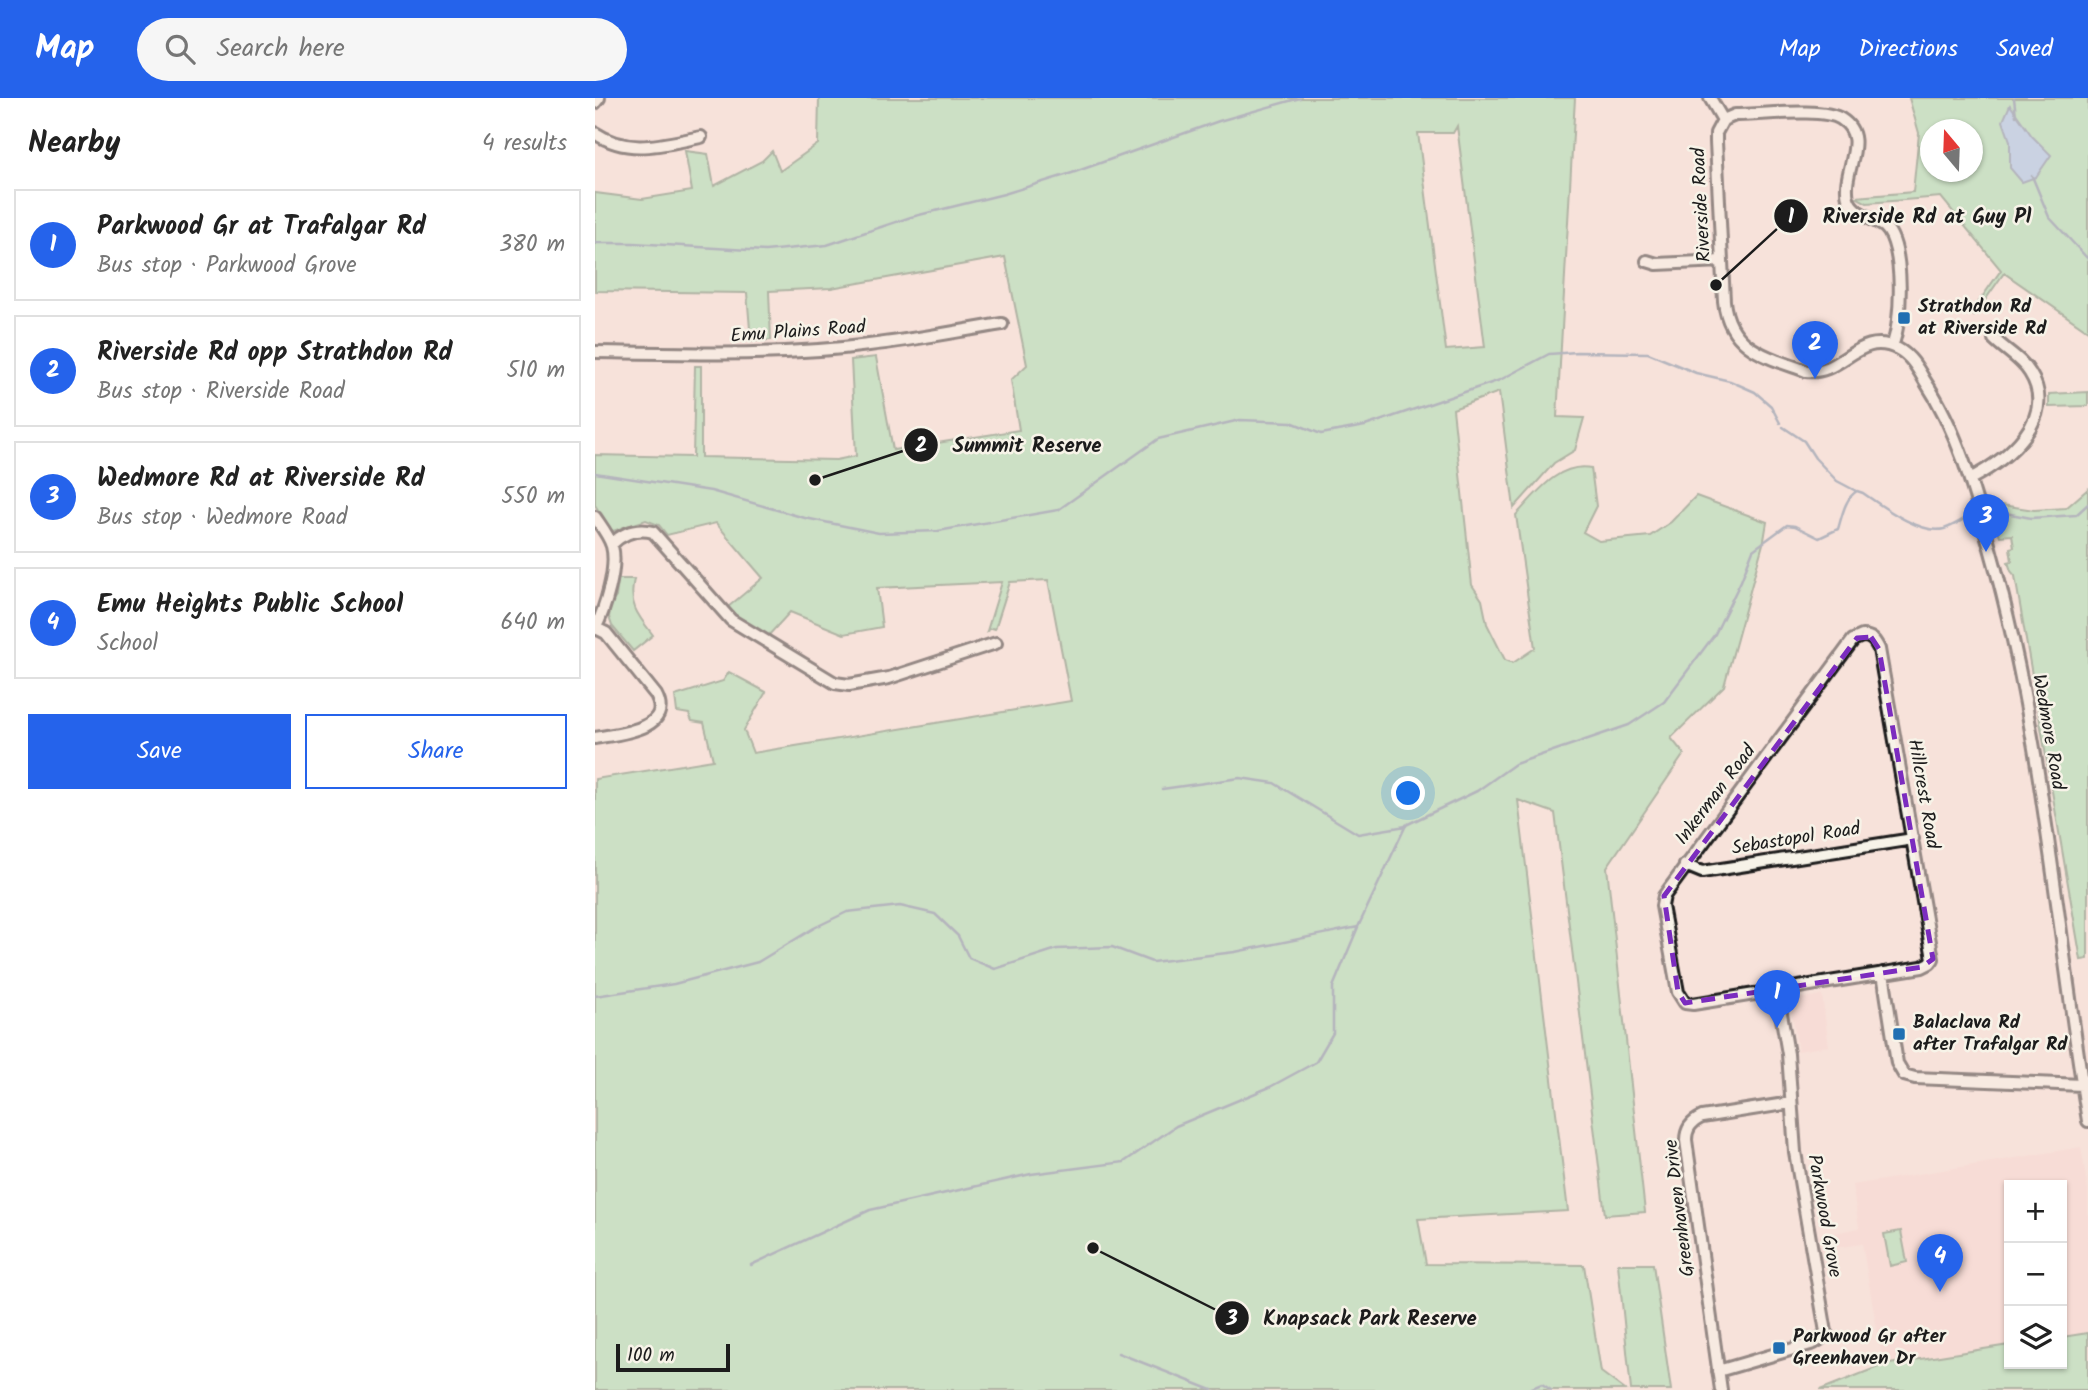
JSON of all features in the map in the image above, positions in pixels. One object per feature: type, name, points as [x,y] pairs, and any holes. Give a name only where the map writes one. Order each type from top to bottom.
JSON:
[{"type":"street","points":[[595,103],[599,98]]},
{"type":"street","points":[[1710,98],[1723,120],[1735,115],[1820,113],[1839,117],[1851,128],[1856,145],[1849,174],[1849,201],[1859,212],[1889,232],[1899,267],[1896,337],[1892,346],[1912,360],[1939,402],[1970,479],[2021,441],[2032,427],[2037,410],[2037,391],[2028,370],[1994,339]]},
{"type":"street","name":"Riverside Road","points":[[1723,120],[1715,139],[1725,308],[1729,321],[1742,341],[1764,356],[1813,372],[1829,369],[1858,349],[1878,345],[1892,346]]},
{"type":"street","points":[[595,133],[615,144],[639,148],[701,137]]},
{"type":"street","points":[[1647,261],[1657,264],[1722,261]]},
{"type":"street","name":"Emu Plains Road","points":[[595,352],[745,354],[815,350],[869,345],[1002,324]]},
{"type":"street","name":"Wedmore Road","points":[[1970,479],[2001,587],[2022,686],[2051,853],[2088,1121]]},
{"type":"street","points":[[595,517],[612,544],[614,556],[603,612],[595,628],[606,633],[656,695],[659,706],[653,720],[643,728],[595,738]]},
{"type":"street","points":[[612,544],[617,538],[633,531],[653,532],[731,620],[839,684],[849,685],[889,678],[996,643]]},
{"type":"street","name":"Hillcrest Road","points":[[1867,636],[1875,640],[1879,649],[1933,956],[1930,963],[1922,967],[1883,973]]},
{"type":"street","name":"Inkerman Road","points":[[1777,990],[1693,1004],[1683,1002],[1678,992],[1662,901],[1685,865],[1853,640],[1867,636]]},
{"type":"street","name":"Sebastopol Road","points":[[1685,865],[1702,872],[1913,839]]},
{"type":"street","points":[[1777,990],[1883,973],[1897,1063],[1904,1075],[1915,1078],[2082,1085]]},
{"type":"street","name":"Parkwood Grove","points":[[1719,1371],[1814,1343],[1826,1332],[1795,1152],[1788,1054],[1777,990]]},
{"type":"street","name":"Greenhaven Drive","points":[[1721,1390],[1686,1140],[1687,1130],[1693,1122],[1702,1118],[1791,1104]]},
{"type":"highlighted area","points":[[1871,637],[1879,649],[1933,959],[1922,967],[1685,1003],[1678,992],[1664,896],[1857,638]]},
{"type":"shaded area","points":[[1822,995],[1829,1046],[1798,1051],[1790,1000]]},
{"type":"shaded area","points":[[2081,1147],[2088,1189],[2088,1333],[2067,1336],[2067,1180],[2004,1180],[2004,1346],[1883,1365],[1862,1244],[1821,1250],[1819,1236],[1859,1228],[1852,1185]]},
{"type":"green space","points":[[819,98],[1575,98],[1557,417],[1584,418],[1575,450],[1554,463],[1514,508],[1499,392],[1453,409],[1472,585],[1482,600],[1487,624],[1505,660],[1513,663],[1535,648],[1516,515],[1549,481],[1568,470],[1591,468],[1596,506],[1583,532],[1599,541],[1650,536],[1671,522],[1696,496],[1767,522],[1724,686],[1671,738],[1684,754],[1607,867],[1645,1212],[1605,1215],[1555,813],[1518,800],[1568,1211],[1418,1219],[1426,1264],[1584,1265],[1601,1372],[1625,1390],[595,1390],[595,779],[713,760],[704,723],[692,721],[689,714],[677,712],[675,696],[723,681],[729,672],[766,692],[744,730],[753,753],[1071,701],[1048,580],[1010,582],[995,629],[987,631],[1002,582],[877,588],[882,627],[844,634],[790,612],[768,636],[739,619],[728,607],[763,578],[716,523],[667,535],[659,525],[646,520],[613,531],[595,505],[595,455],[693,457],[695,366],[701,366],[701,457],[836,460],[856,456],[851,360],[876,357],[893,450],[1019,430],[1011,380],[1027,365],[1005,257],[831,288],[769,291],[771,340],[751,341],[747,293],[595,291],[595,193],[642,199],[692,191],[685,151],[708,154],[714,186],[762,161],[772,151],[780,171],[818,144]],"holes":[[[1457,126],[1485,347],[1446,350],[1418,133],[1453,133]]]},
{"type":"green space","points":[[1909,98],[2088,98],[2088,331],[2004,273],[1974,316],[1971,313],[2001,270],[1941,197],[1867,203],[1856,197],[1913,192],[1919,133]]},
{"type":"green space","points":[[2088,392],[2088,406],[2049,407],[2049,394]]},
{"type":"green space","points":[[2088,489],[2088,959],[2081,960],[2015,576],[2008,562],[2012,561],[2012,535],[2000,536],[1989,503],[2034,510],[2066,508]]},
{"type":"green space","points":[[618,579],[634,579],[633,603],[653,635],[633,651],[612,626],[609,617],[611,604],[616,597]]},
{"type":"green space","points":[[1901,1231],[1907,1262],[1890,1266],[1884,1234]]},
{"type":"green space","points":[[1618,1264],[1653,1264],[1671,1390],[1631,1390]]},
{"type":"green space","points":[[2088,1333],[2088,1390],[1820,1390],[1883,1365],[2004,1346],[2004,1369],[2067,1369],[2067,1336]]},
{"type":"water","points":[[2010,105],[2032,136],[2051,155],[2036,177],[2022,182],[2010,168],[2010,141],[2003,121]]},
{"type":"waterway","points":[[595,243],[765,251],[827,245],[911,217],[1004,194],[1072,173],[1219,121],[1300,98]]},
{"type":"waterway","points":[[2014,98],[2016,116]]},
{"type":"waterway","points":[[2032,176],[2049,217],[2088,259]]},
{"type":"waterway","points":[[595,473],[711,491],[805,518],[879,533],[938,531],[1058,510],[1158,439],[1240,420],[1291,422],[1321,434],[1365,426],[1500,380],[1549,354],[1577,352],[1648,353],[1696,373],[1730,381],[1755,392],[1771,406],[1780,423]]},
{"type":"waterway","points":[[1783,427],[1804,441],[1815,458],[1837,481],[1856,491]]},
{"type":"waterway","points":[[595,996],[674,984],[758,962],[814,928],[847,912],[900,906],[935,914],[958,936],[969,958],[995,969],[1057,949],[1112,947],[1152,962],[1235,952],[1358,927],[1406,825],[1477,791],[1515,764],[1629,725],[1664,702],[1715,634],[1753,550],[1787,525],[1819,538],[1838,529],[1847,503],[1857,491],[1913,524],[1934,530],[1944,529],[1974,513]]},
{"type":"waterway","points":[[1985,509],[2031,518],[2076,515],[2088,504]]},
{"type":"waterway","points":[[1162,789],[1240,778],[1274,783],[1358,834],[1406,826]]},
{"type":"waterway","points":[[751,1265],[870,1210],[1031,1174],[1124,1162],[1176,1126],[1270,1087],[1316,1062],[1333,1033],[1333,987],[1358,927]]},
{"type":"waterway","points":[[1118,1353],[1212,1390]]},
{"type":"waterway","points":[[1527,1390],[1542,1384],[1551,1390]]},
{"type":"place","name":"Riverside Rd at Guy Pl","points":[[1716,285]]},
{"type":"place","name":"Strathdon Rd at Riverside Rd","points":[[1904,318]]},
{"type":"place","name":"Riverside Rd opp Strathdon Rd","points":[[1815,379]]},
{"type":"place","name":"Summit Reserve","points":[[815,480]]},
{"type":"place","name":"Wedmore Rd at Riverside Rd","points":[[1986,552]]},
{"type":"place","name":"Parkwood Gr at Trafalgar Rd","points":[[1777,1028]]},
{"type":"place","name":"Balaclava Rd after Trafalgar Rd","points":[[1899,1034]]},
{"type":"place","name":"Knapsack Park Reserve","points":[[1093,1248]]},
{"type":"place","name":"Emu Heights Public School","points":[[1940,1292]]},
{"type":"place","name":"Parkwood Gr after Greenhaven Dr","points":[[1779,1348]]}]
